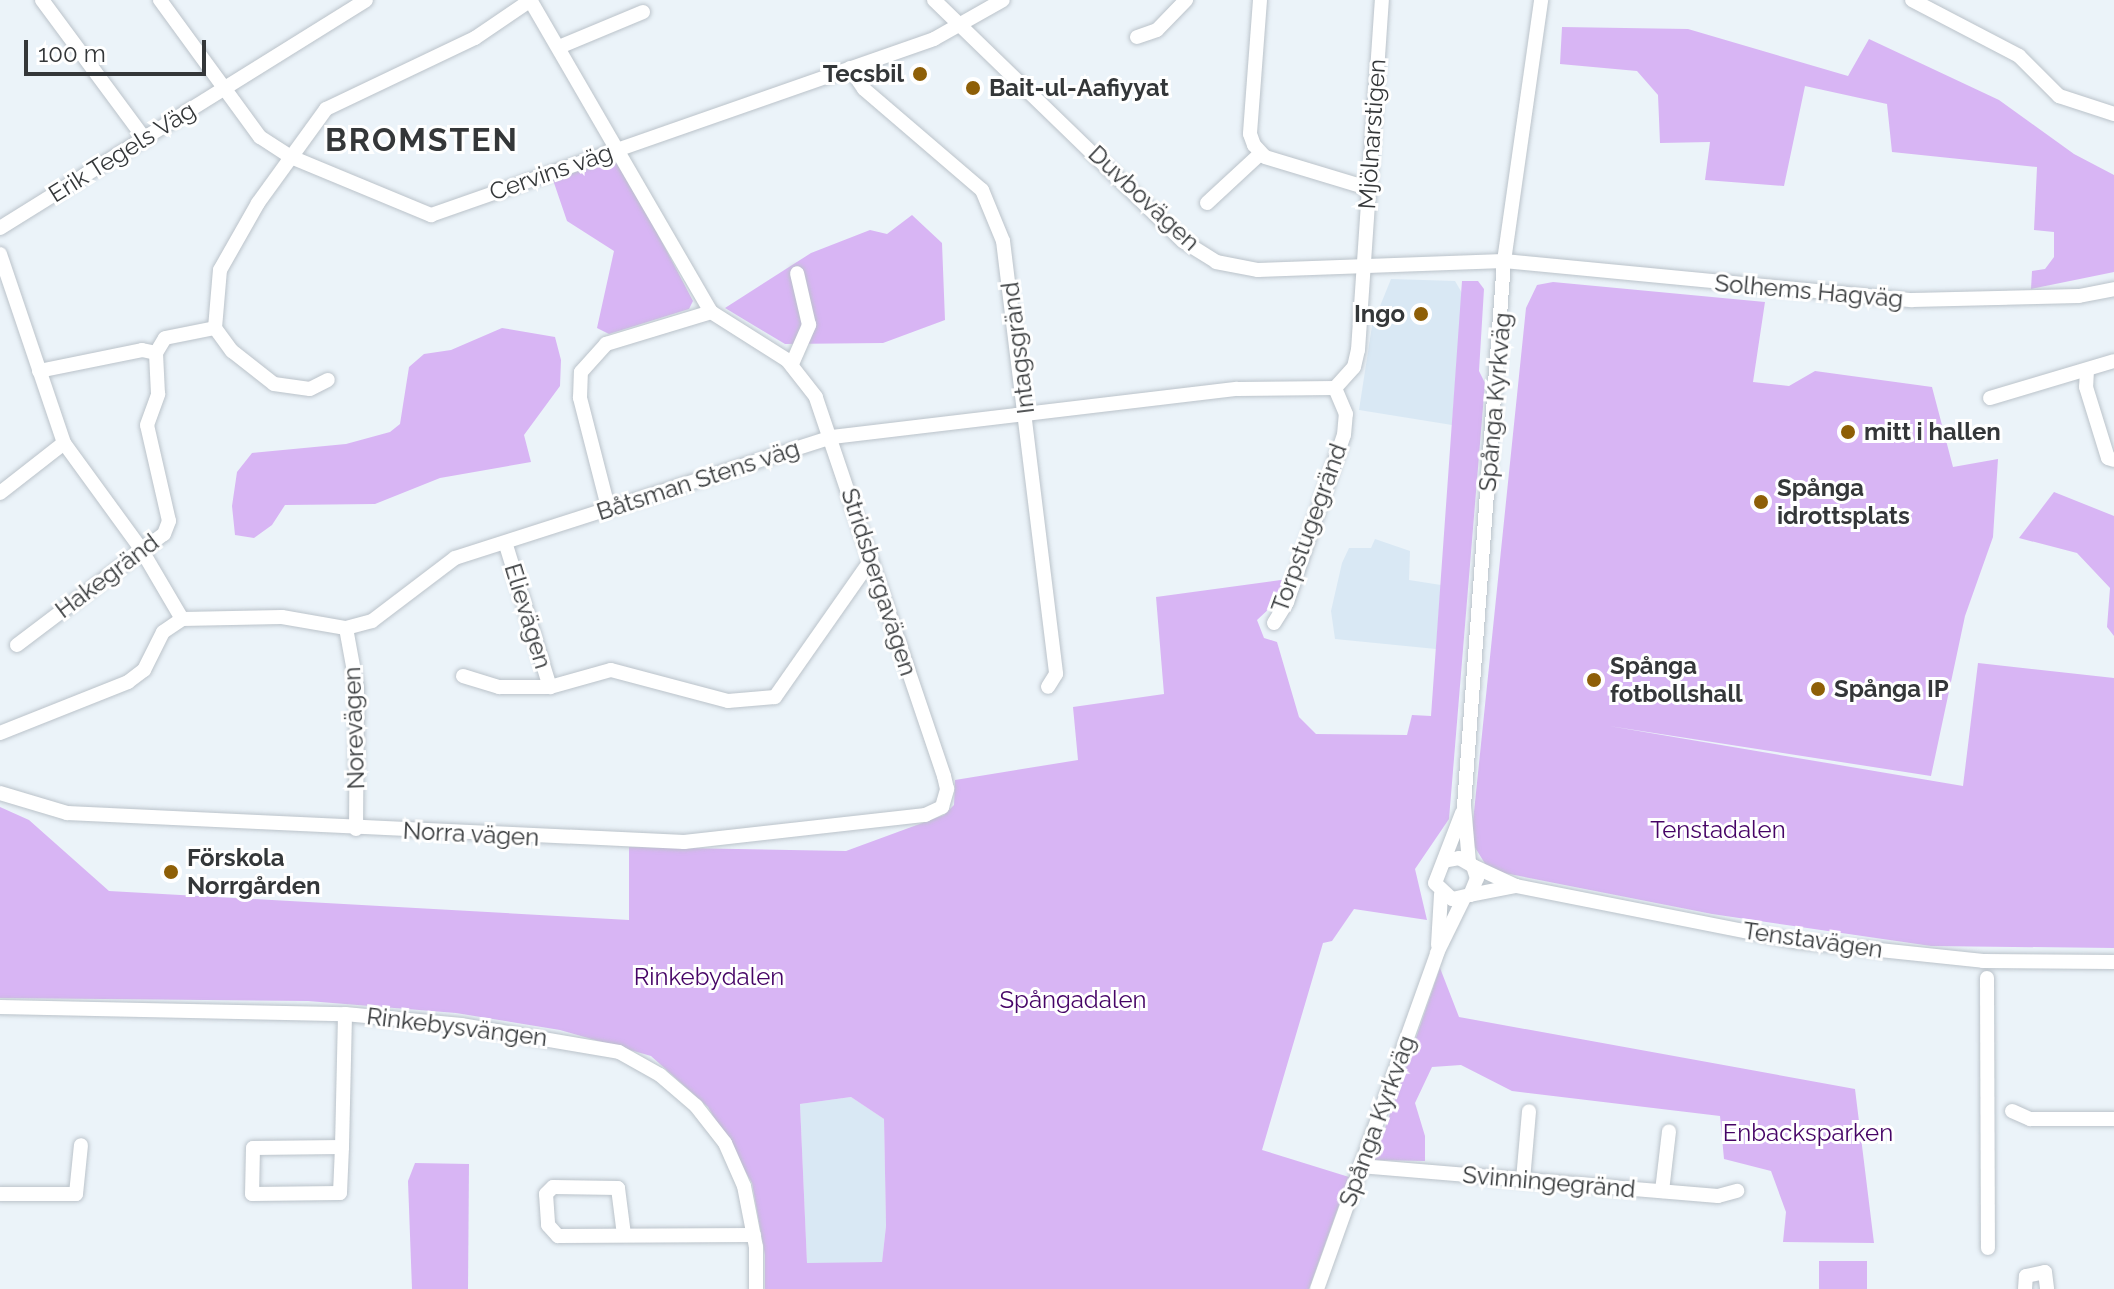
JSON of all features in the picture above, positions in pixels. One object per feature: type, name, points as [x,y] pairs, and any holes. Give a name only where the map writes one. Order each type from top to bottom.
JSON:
[{"type":"street","points":[[42,0],[145,139]]},
{"type":"street","name":"Cervins väg","points":[[160,0],[260,137],[291,157],[431,215],[850,68],[962,24],[1003,0]]},
{"type":"street","name":"Erik Tegels Väg","points":[[0,228],[145,139],[344,6],[366,0]]},
{"type":"street","points":[[328,380],[310,389],[274,384],[242,361],[215,328],[220,270],[291,157],[326,109],[431,62],[531,0]]},
{"type":"street","name":"Stridsbergavägen","points":[[531,0],[620,148],[711,312],[792,364],[816,397],[944,776],[947,789],[942,807]]},
{"type":"street","name":"Duvbovägen","points":[[934,0],[1183,241],[1216,262],[1258,270],[1364,269],[1504,261]]},
{"type":"street","points":[[1137,37],[1157,30],[1186,0]]},
{"type":"street","points":[[1260,0],[1250,134],[1260,154],[1368,188]]},
{"type":"street","name":"Mjölnarstigen","points":[[1364,269],[1382,0]]},
{"type":"street","name":"Spånga Kyrkväg","points":[[1471,864],[1464,806],[1504,261],[1541,0]]},
{"type":"street","points":[[1912,0],[2019,56],[2059,96],[2114,114]]},
{"type":"street","points":[[559,47],[643,12]]},
{"type":"street","name":"Intagsgränd","points":[[850,68],[864,89],[982,190],[1003,241],[1056,674],[1048,687]]},
{"type":"street","points":[[1207,203],[1260,154]]},
{"type":"street","points":[[0,254],[64,443],[141,549],[182,619]]},
{"type":"street","name":"Solhems Hagväg","points":[[1504,261],[1912,300],[2079,296],[2114,289]]},
{"type":"street","points":[[1335,388],[1354,367],[1364,269]]},
{"type":"street","points":[[792,364],[809,325],[797,273]]},
{"type":"street","points":[[608,507],[580,398],[581,372],[590,357],[615,340],[711,312]]},
{"type":"street","points":[[39,371],[142,350],[156,353],[165,338],[215,328]]},
{"type":"street","name":"Hakegränd","points":[[17,645],[164,534],[169,521],[147,425],[158,394],[156,353]]},
{"type":"street","points":[[1990,398],[2114,361]]},
{"type":"street","points":[[2087,370],[2086,387],[2108,458],[2114,460]]},
{"type":"street","name":"Båtsman Stens väg","points":[[346,628],[372,621],[455,558],[506,545],[608,507],[832,437],[1237,389],[1335,388]]},
{"type":"street","name":"Torpstugegränd","points":[[1274,623],[1287,602],[1344,435],[1346,414],[1335,388]]},
{"type":"street","points":[[0,493],[64,443]]},
{"type":"street","name":"Elievägen","points":[[506,545],[550,687]]},
{"type":"street","points":[[463,676],[499,687],[550,687],[611,670],[728,701],[775,697],[871,560]]},
{"type":"street","points":[[0,733],[128,682],[144,670],[163,632],[182,619],[282,617],[346,628]]},
{"type":"street","name":"Norevägen","points":[[346,628],[357,688],[356,829]]},
{"type":"street","name":"Norra vägen","points":[[0,793],[67,813],[356,829],[684,842],[925,815],[942,807]]},
{"type":"street","name":"Spånga Kyrkväg","points":[[1444,861],[1464,806]]},
{"type":"street","points":[[1454,858],[1471,864],[1477,878],[1467,896],[1441,894],[1435,877],[1444,861],[1454,858]]},
{"type":"street","name":"Tenstavägen","points":[[1471,864],[1516,886],[1794,941],[1983,961],[2114,962]]},
{"type":"street","name":"Tenstavägen","points":[[1467,896],[1516,886]]},
{"type":"street","name":"Spånga Kyrkväg","points":[[1437,953],[1441,894]]},
{"type":"street","name":"Spånga Kyrkväg","points":[[1317,1289],[1437,953],[1467,896]]},
{"type":"street","points":[[1987,978],[1988,1248]]},
{"type":"street","name":"Rinkebysvängen","points":[[0,1007],[345,1014],[557,1038],[619,1052],[646,1067],[696,1106],[725,1143],[744,1186],[754,1235],[756,1289]]},
{"type":"street","points":[[342,1147],[253,1148],[252,1194],[340,1193],[342,1147],[345,1014]]},
{"type":"street","points":[[1523,1180],[1529,1111]]},
{"type":"street","points":[[2012,1111],[2030,1119],[2114,1119]]},
{"type":"street","points":[[1662,1191],[1669,1131]]},
{"type":"street","points":[[0,1194],[76,1194],[81,1145]]},
{"type":"street","name":"Svinningegränd","points":[[1360,1166],[1718,1196],[1737,1191]]},
{"type":"street","points":[[624,1235],[618,1188],[553,1187],[546,1194],[548,1225],[558,1236],[754,1235]]},
{"type":"street","points":[[2025,1289],[2026,1276],[2045,1272],[2047,1289]]},
{"type":"shaded area","points":[[1391,279],[1455,281],[1462,293],[1452,425],[1359,410],[1372,326]]},
{"type":"shaded area","points":[[1375,539],[1410,551],[1409,580],[1441,585],[1436,649],[1335,639],[1331,611],[1342,563],[1349,548],[1371,548]]},
{"type":"shaded area","points":[[851,1097],[884,1119],[886,1226],[882,1262],[807,1264],[800,1104]]},
{"type":"green space","points":[[1562,27],[1688,29],[1848,76],[1869,39],[1999,100],[2074,154],[2114,175],[2114,272],[2031,289],[2032,271],[2045,269],[2054,257],[2054,232],[2034,230],[2037,167],[1892,152],[1887,104],[1805,86],[1784,186],[1705,180],[1710,142],[1660,143],[1658,95],[1637,71],[1560,64]]},
{"type":"green space","points":[[611,160],[622,166],[693,301],[689,309],[609,334],[597,328],[614,251],[567,221],[553,180]]},
{"type":"green space","points":[[912,215],[942,243],[945,320],[883,343],[785,344],[725,308],[811,253],[870,230],[887,234]]},
{"type":"green space","name":"Spångadalen","points":[[1462,281],[1478,281],[1484,289],[1479,371],[1485,383],[1449,819],[1415,869],[1427,920],[1354,909],[1332,941],[1323,943],[1262,1150],[1349,1177],[1309,1289],[765,1289],[765,1255],[752,1183],[708,1107],[651,1056],[560,1030],[456,1013],[308,1001],[0,998],[0,807],[29,820],[109,891],[629,920],[629,847],[846,851],[944,815],[954,805],[955,780],[1078,760],[1073,707],[1164,694],[1156,597],[1288,579],[1284,595],[1257,620],[1264,638],[1277,642],[1299,717],[1316,734],[1407,735],[1412,715],[1431,716]],"holes":[[[851,1097],[884,1119],[886,1226],[882,1262],[807,1263],[800,1104]]]},
{"type":"green space","name":"Tenstadalen","points":[[1553,282],[1765,302],[1753,382],[1789,386],[1815,371],[1932,387],[1953,467],[1998,459],[1993,537],[1965,616],[1931,776],[1609,726],[1963,786],[1978,663],[2114,678],[2114,948],[1931,946],[1712,914],[1489,870],[1471,841],[1526,308],[1537,285]]},
{"type":"green space","points":[[502,328],[555,337],[561,360],[560,386],[524,435],[531,462],[440,478],[375,504],[285,505],[272,525],[254,538],[235,535],[232,506],[237,472],[252,453],[346,444],[390,432],[400,424],[409,367],[424,354],[451,350]]},
{"type":"green space","points":[[2054,492],[2114,516],[2114,636],[2107,627],[2110,588],[2077,553],[2019,538]]},
{"type":"green space","name":"Enbacksparken","points":[[1440,968],[1459,1017],[1855,1089],[1874,1243],[1783,1242],[1786,1212],[1771,1171],[1724,1159],[1720,1116],[1512,1091],[1461,1065],[1432,1067],[1415,1103],[1425,1136],[1425,1161],[1374,1160]]},
{"type":"green space","points":[[415,1163],[469,1164],[468,1289],[412,1289],[408,1181]]},
{"type":"green space","points":[[1819,1261],[1867,1261],[1867,1289],[1819,1289]]},
{"type":"place","name":"Tecsbil","points":[[920,74]]},
{"type":"place","name":"Bait-ul-Aafiyyat","points":[[973,88]]},
{"type":"place","name":"Ingo","points":[[1421,314]]},
{"type":"place","name":"mitt i hallen","points":[[1848,432]]},
{"type":"place","name":"Spånga idrottsplats","points":[[1761,502]]},
{"type":"place","name":"Spånga fotbollshall","points":[[1594,680]]},
{"type":"place","name":"Spånga IP","points":[[1818,689]]},
{"type":"place","name":"Förskola Norrgården","points":[[171,872]]},
{"type":"district","name":"BROMSTEN","points":[[422,140]]},
{"type":"park label","name":"Rinkebydalen","points":[[709,977]]}]
